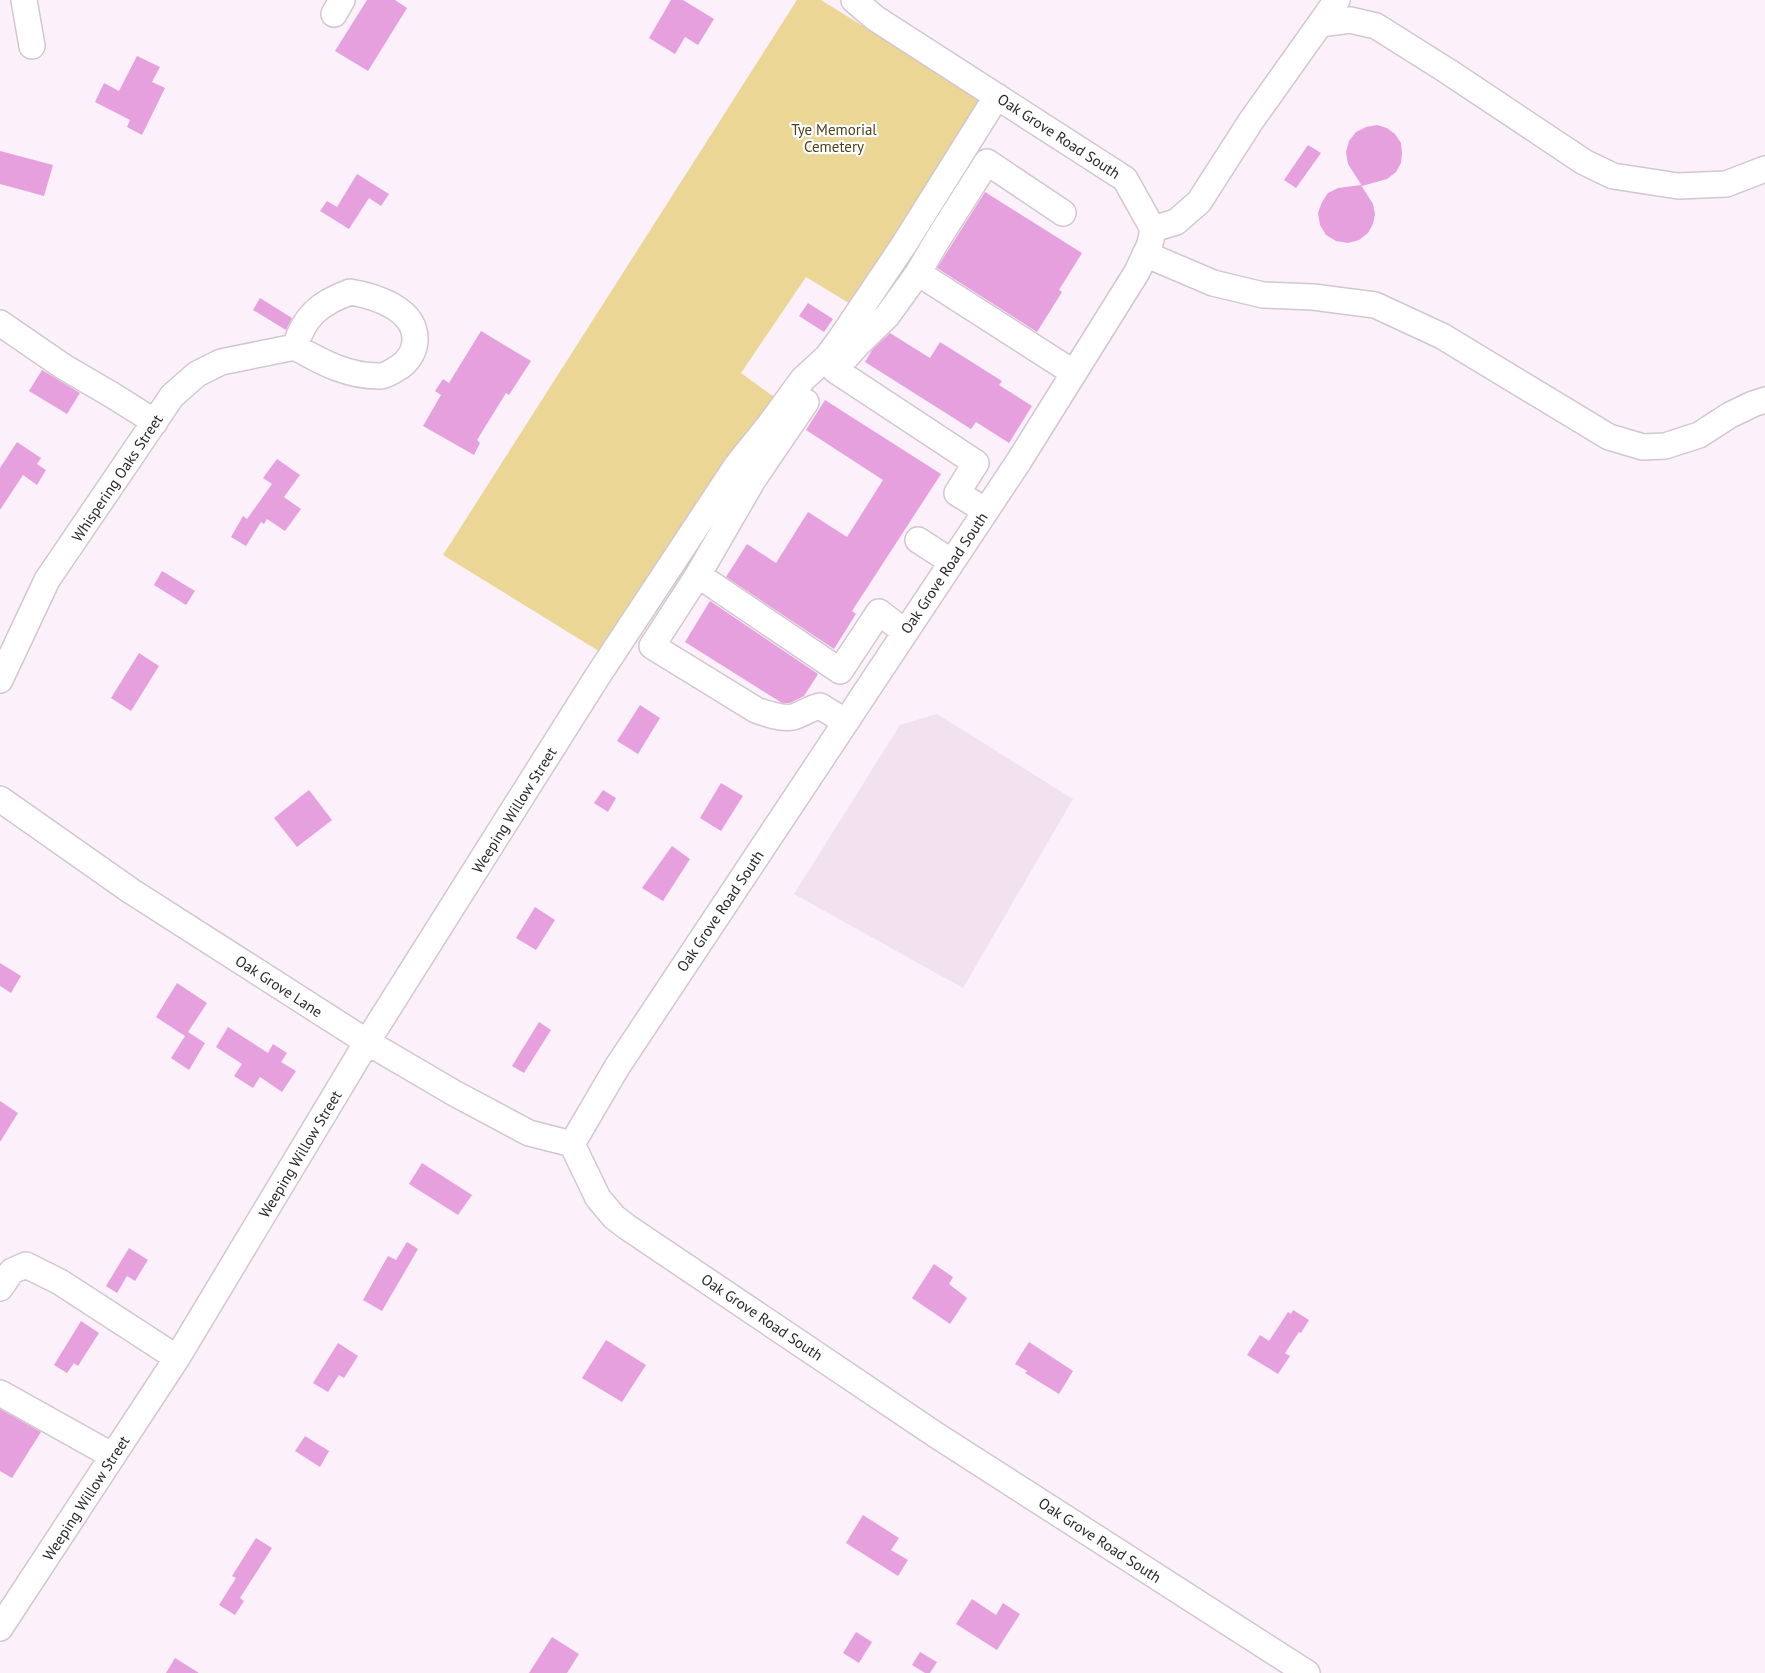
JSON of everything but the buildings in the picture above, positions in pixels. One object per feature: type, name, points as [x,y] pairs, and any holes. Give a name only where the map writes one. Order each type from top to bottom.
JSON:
[{"type":"street","points":[[24,0],[32,46]]},
{"type":"street","name":"Oak Grove Road South","points":[[854,0],[875,18],[1125,179],[1153,229],[1150,244],[1137,272],[986,510],[617,1067],[572,1144],[598,1198],[614,1217],[627,1228],[936,1434],[1308,1673]]},
{"type":"street","points":[[1153,229],[1176,222],[1199,202],[1251,121],[1337,0]]},
{"type":"street","points":[[1320,24],[1350,20],[1376,26],[1450,72],[1584,162],[1614,176],[1678,186],[1726,184],[1765,170]]},
{"type":"street","name":"Weeping Willow Street","points":[[0,1628],[177,1358],[367,1042],[597,678],[736,465],[770,424],[803,379],[827,357],[839,341],[903,246],[997,96]]},
{"type":"street","points":[[905,632],[879,612],[840,671],[820,706],[794,716],[786,717],[756,710],[652,646],[698,575],[753,480],[812,394],[857,344],[887,316],[918,273],[987,162],[1063,213]]},
{"type":"street","points":[[1145,254],[1213,283],[1263,295],[1313,297],[1375,305],[1442,336],[1609,437],[1643,447],[1664,446],[1699,435],[1730,415],[1765,400]]},
{"type":"street","points":[[918,273],[1074,372]]},
{"type":"street","points":[[350,292],[379,299],[396,308],[410,321],[416,333],[415,345],[406,362],[382,376],[351,373],[335,368],[295,347],[299,333],[312,313],[329,301],[350,292]]},
{"type":"street","points":[[0,323],[64,367],[155,422]]},
{"type":"street","name":"Whispering Oaks Street","points":[[0,680],[47,580],[172,396],[197,374],[221,362],[295,347]]},
{"type":"street","points":[[834,370],[976,463],[957,493],[986,510]]},
{"type":"street","points":[[918,540],[952,562]]},
{"type":"street","points":[[698,575],[840,671]]},
{"type":"street","points":[[820,706],[846,722]]},
{"type":"street","name":"Oak Grove Lane","points":[[0,799],[131,891],[367,1042],[454,1093],[529,1133],[572,1144]]},
{"type":"street","points":[[0,1288],[12,1271],[26,1265],[60,1282],[177,1358]]},
{"type":"street","points":[[0,1392],[113,1456]]},
{"type":"shaded area","points":[[937,714],[1073,799],[963,988],[794,894],[900,725]]},
{"type":"green space","name":"Tye Memorial Cemetery","points":[[797,0],[821,0],[983,101],[852,305],[806,277],[741,373],[788,407],[618,663],[443,555]]}]
